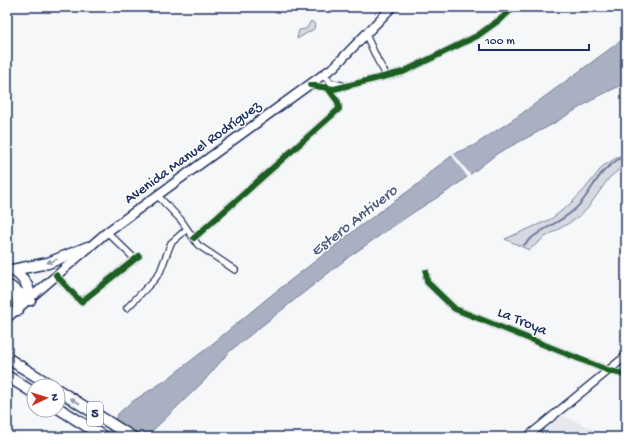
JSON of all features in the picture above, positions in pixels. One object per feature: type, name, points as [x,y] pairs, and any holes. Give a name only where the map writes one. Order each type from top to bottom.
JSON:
[{"type":"highway","points":[[10,270],[48,263],[88,247]]},
{"type":"highway","points":[[10,270],[25,280],[29,290],[30,300]]},
{"type":"highway","points":[[8,285],[30,300]]},
{"type":"highway","points":[[8,285],[17,296],[18,310]]},
{"type":"highway","points":[[7,358],[39,378]]},
{"type":"highway","points":[[7,376],[26,388]]},
{"type":"highway","name":"5","points":[[66,395],[132,437]]},
{"type":"highway","name":"5","points":[[66,413],[104,437]]},
{"type":"main road","name":"Avenida Manuel Rodríguez","points":[[7,318],[30,300],[56,275],[107,232],[324,75],[366,35],[392,7]]},
{"type":"street","points":[[310,85],[334,88],[403,72],[460,46],[492,26],[514,7]]},
{"type":"street","points":[[366,35],[387,76]]},
{"type":"street","points":[[324,75],[331,83],[344,85]]},
{"type":"street","points":[[194,238],[339,110],[338,102],[327,87]]},
{"type":"street","points":[[157,195],[187,229],[202,249],[235,270]]},
{"type":"street","points":[[127,308],[155,279],[160,272],[171,243],[187,229]]},
{"type":"street","points":[[56,275],[81,302],[137,258],[107,232]]},
{"type":"street","name":"La Troya","points":[[426,272],[427,282],[455,309],[607,370],[626,375]]},
{"type":"street","points":[[527,437],[626,356]]},
{"type":"shaded area","points":[[311,21],[315,24],[314,29],[297,39],[299,30],[306,29]]},
{"type":"shaded area","points":[[626,152],[626,164],[609,178],[587,209],[576,219],[545,237],[529,250],[505,239],[551,219],[570,204],[584,190],[603,166]]},
{"type":"shaded area","points":[[562,415],[577,422],[611,437],[538,437]]},
{"type":"water","points":[[626,37],[626,83],[597,97],[551,125],[498,153],[454,187],[414,212],[350,256],[230,351],[204,381],[146,437],[104,437],[118,414],[130,403],[166,380],[359,227],[418,184],[430,172],[457,152],[473,146],[517,117]]},
{"type":"pier","points":[[453,153],[472,177],[469,179],[451,154]]},
{"type":"waterway","points":[[524,245],[530,239],[574,210],[582,202],[602,173],[610,165],[626,154]]},
{"type":"cycle path","points":[[310,85],[334,89],[403,72],[477,36],[502,18],[514,7]]},
{"type":"cycle path","points":[[194,238],[339,109],[338,102],[327,87]]},
{"type":"cycle path","points":[[56,275],[81,302],[139,256]]},
{"type":"cycle path","points":[[426,272],[427,282],[455,309],[607,370],[626,375]]},
{"type":"water label","name":"Estero Antivero","points":[[355,222]]}]
